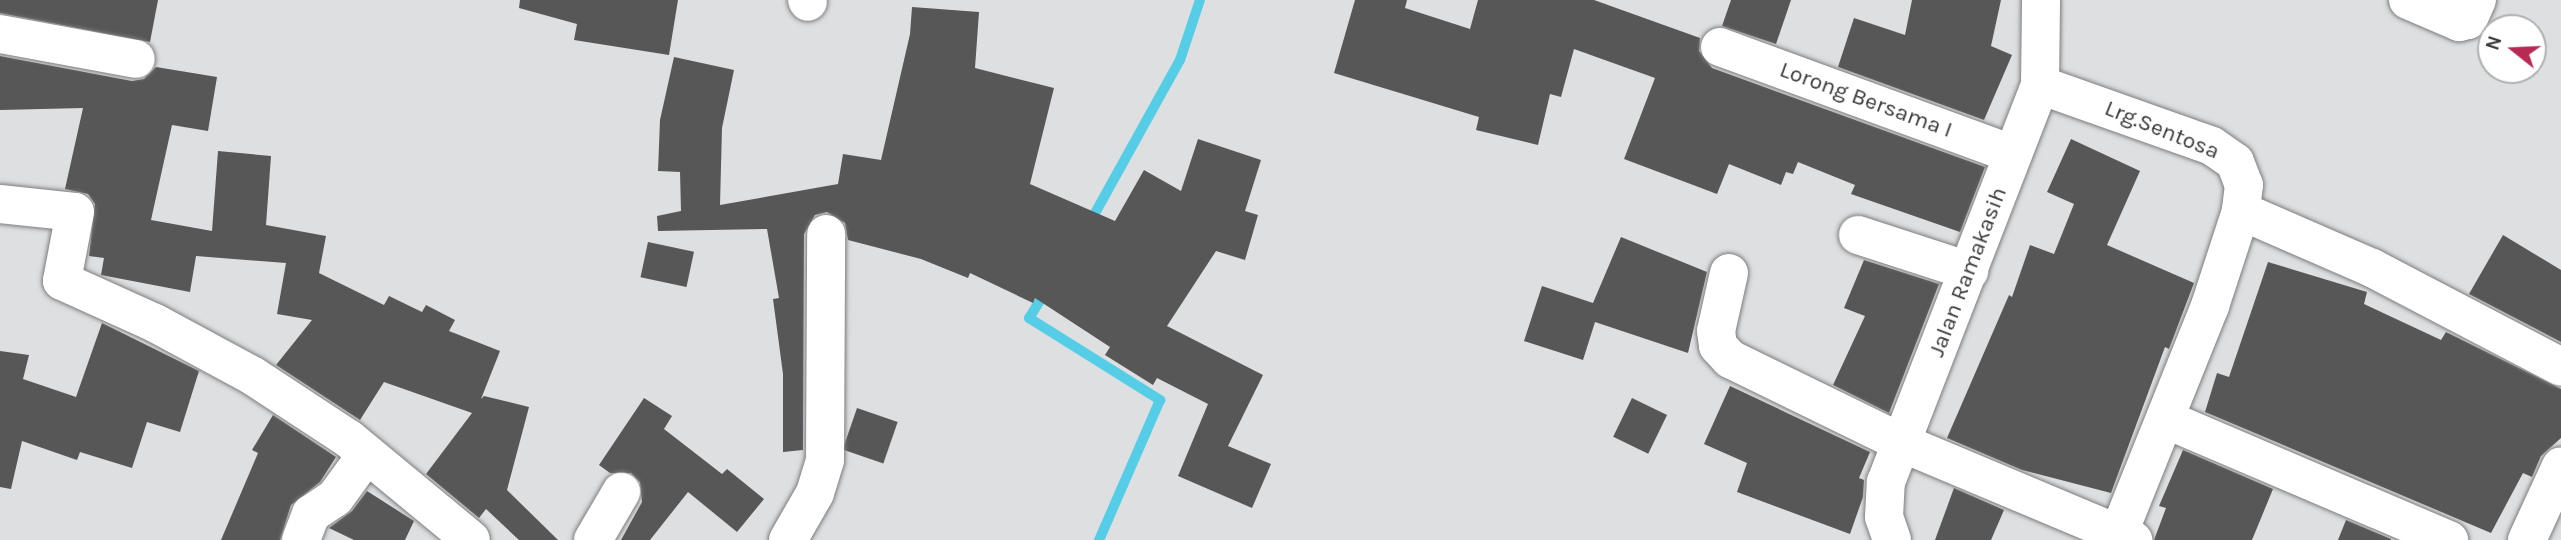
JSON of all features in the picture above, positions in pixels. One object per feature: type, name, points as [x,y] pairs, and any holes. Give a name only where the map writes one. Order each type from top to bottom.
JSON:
[{"type":"street","name":"Jalan Ramakasih","points":[[1889,539],[1883,503],[1902,443],[2040,85],[2041,0]]},
{"type":"street","points":[[2407,0],[2459,22],[2468,20],[2477,0]]},
{"type":"street","points":[[0,34],[136,59]]},
{"type":"street","name":"Lorong Bersama I","points":[[1720,47],[2013,154]]},
{"type":"street","name":"Lrg.Sentosa","points":[[2040,85],[2155,124],[2224,153],[2241,172],[2241,211],[2210,306],[2165,419],[2126,536]]},
{"type":"street","points":[[0,204],[75,212],[61,275],[66,284],[155,323],[253,376],[367,454],[471,540]]},
{"type":"street","points":[[2241,211],[2372,268],[2561,367]]},
{"type":"street","points":[[788,540],[815,493],[825,460],[827,234]]},
{"type":"street","points":[[1858,235],[1969,271]]},
{"type":"street","points":[[1729,273],[1716,331],[1718,346],[1730,359],[1902,443],[2126,536]]},
{"type":"street","points":[[2165,419],[2449,540]]},
{"type":"street","points":[[301,540],[311,514],[335,498],[367,454]]},
{"type":"street","points":[[2527,540],[2561,466]]},
{"type":"street","points":[[593,540],[621,492]]},
{"type":"building","points":[[0,0],[158,0],[150,42],[0,13]]},
{"type":"building","points":[[520,0],[678,0],[669,55],[574,40],[577,24],[519,8]]},
{"type":"building","points":[[1355,0],[1407,0],[1405,8],[1470,29],[1478,0],[1594,0],[1700,38],[1699,51],[1712,68],[1985,167],[1960,232],[1851,194],[1855,185],[1798,162],[1793,174],[1786,172],[1781,185],[1729,164],[1717,194],[1624,159],[1655,78],[1574,49],[1561,97],[1550,94],[1538,145],[1476,130],[1479,117],[1334,73]]},
{"type":"building","points":[[1731,0],[1791,0],[1776,44],[1722,26]]},
{"type":"building","points":[[1912,0],[2001,0],[1991,46],[2012,55],[1984,120],[1838,67],[1854,18],[1905,35]]},
{"type":"building","points":[[912,7],[979,12],[975,68],[1054,88],[1030,184],[1115,221],[1144,170],[1181,191],[1198,139],[1261,160],[1245,211],[1258,215],[1245,260],[1216,251],[1167,326],[1263,375],[1228,446],[1271,464],[1252,508],[1178,476],[1208,404],[1157,378],[1153,385],[1105,355],[1110,347],[1035,298],[1033,303],[970,273],[968,278],[921,259],[848,240],[845,223],[827,212],[815,215],[804,234],[803,450],[783,452],[783,374],[773,299],[779,298],[767,229],[658,231],[657,216],[681,211],[680,172],[658,171],[660,120],[674,57],[734,70],[722,128],[720,205],[838,184],[843,154],[881,160],[910,34]]},
{"type":"building","points":[[0,56],[132,81],[144,79],[156,67],[217,77],[208,131],[172,125],[151,220],[212,231],[218,151],[271,156],[266,225],[326,236],[319,273],[384,305],[389,296],[422,312],[426,305],[455,320],[449,331],[500,351],[481,399],[484,396],[529,407],[507,490],[558,540],[519,540],[486,509],[479,518],[426,474],[472,413],[384,382],[360,420],[276,365],[312,320],[277,314],[286,263],[196,256],[190,292],[101,275],[104,258],[89,256],[95,204],[88,194],[65,189],[83,108],[0,110]]},
{"type":"building","points":[[2071,139],[2140,171],[2107,245],[2194,283],[2169,349],[2165,347],[2111,493],[2022,470],[1947,438],[2009,295],[2012,297],[2030,245],[2054,254],[2074,204],[2047,192]]},
{"type":"building","points":[[2503,235],[2561,270],[2561,342],[2469,294]]},
{"type":"building","points":[[1621,237],[1707,272],[1688,353],[1595,322],[1583,360],[1524,341],[1542,286],[1593,303]]},
{"type":"building","points":[[648,242],[694,252],[686,287],[641,277]]},
{"type":"building","points":[[1864,260],[1939,284],[1889,413],[1833,385],[1865,316],[1844,308]]},
{"type":"building","points":[[2268,262],[2367,292],[2364,304],[2441,340],[2446,332],[2561,389],[2561,438],[2541,456],[2532,477],[2523,473],[2491,533],[2205,412],[2217,373],[2229,377]]},
{"type":"building","points":[[102,323],[199,371],[180,432],[147,422],[132,468],[80,452],[77,460],[22,441],[11,489],[0,487],[0,351],[29,355],[23,379],[76,397]]},
{"type":"building","points":[[1730,386],[1870,452],[1859,478],[1864,480],[1863,497],[1850,534],[1737,492],[1747,463],[1704,444]]},
{"type":"building","points":[[644,398],[672,416],[664,429],[722,474],[727,469],[764,499],[737,532],[688,492],[650,540],[621,540],[642,502],[640,482],[631,473],[610,473],[599,465]]},
{"type":"building","points":[[1632,398],[1667,415],[1648,454],[1613,437]]},
{"type":"building","points":[[857,408],[898,422],[883,464],[843,450]]},
{"type":"building","points":[[273,415],[336,457],[320,482],[291,505],[280,540],[221,540],[258,453],[252,450]]},
{"type":"building","points":[[2183,450],[2273,489],[2252,540],[2154,540],[2166,508],[2159,506]]},
{"type":"building","points":[[1954,488],[2004,510],[1991,540],[1935,540]]},
{"type":"building","points":[[367,491],[414,521],[405,540],[354,540],[329,528],[352,511]]},
{"type":"building","points":[[2346,520],[2391,539],[2391,540],[2338,540]]},
{"type":"waterway","points":[[1089,224],[1180,60],[1200,0]]},
{"type":"waterway","points":[[1046,291],[1029,318],[1160,400],[1099,540]]}]
